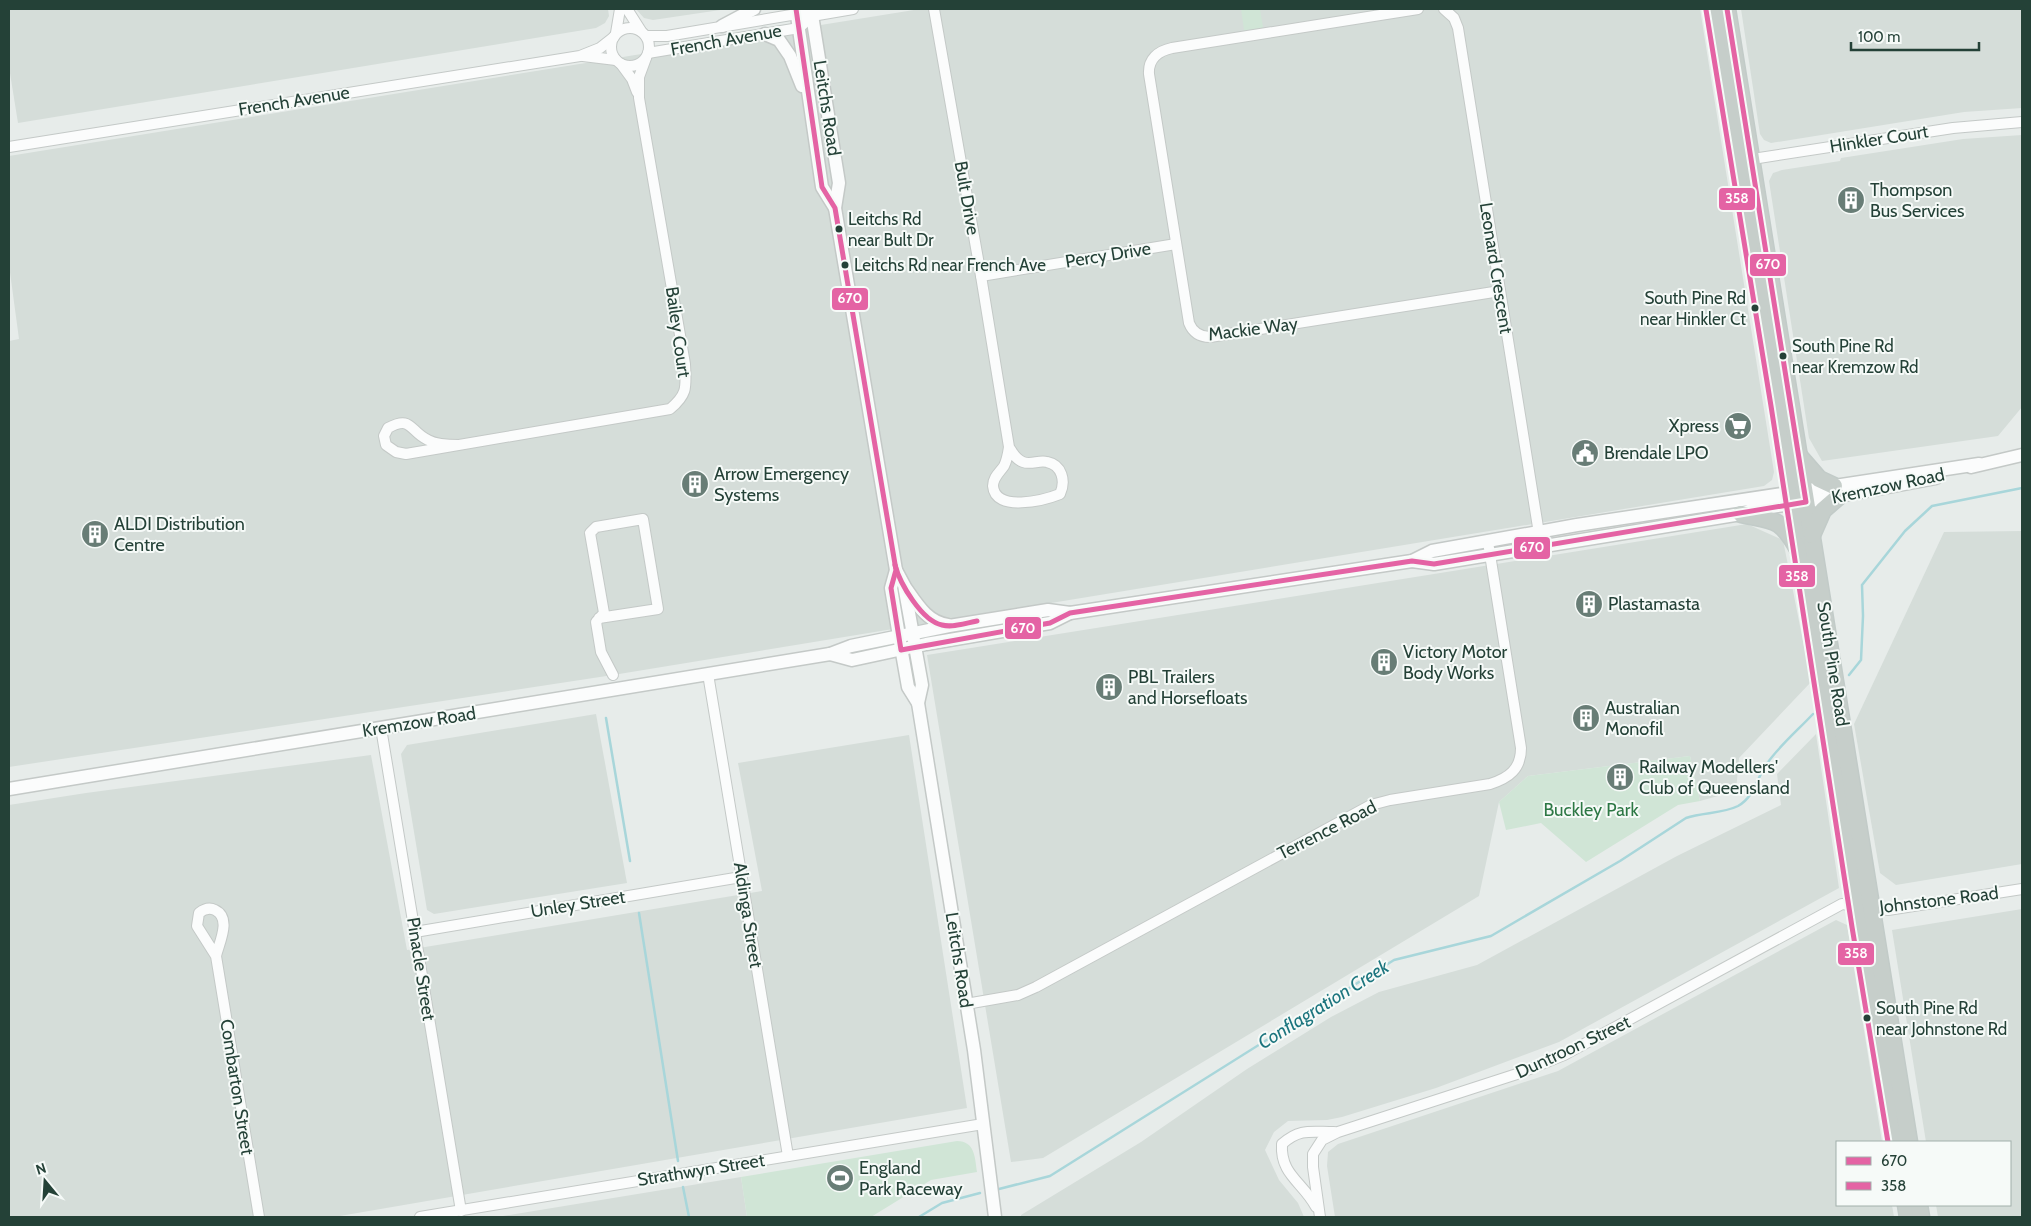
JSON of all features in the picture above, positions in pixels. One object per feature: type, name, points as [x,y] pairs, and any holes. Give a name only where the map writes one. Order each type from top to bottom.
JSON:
[{"type":"highway","name":"South Pine Road","points":[[1713,9],[1744,160],[1799,456],[1801,553],[1864,908],[1909,1141]]},
{"type":"highway","name":"South Pine Road","points":[[1727,9],[1744,160],[1799,497],[1812,536],[1896,1141]]},
{"type":"highway","points":[[1799,456],[1819,479],[1836,491],[1823,510],[1812,536]]},
{"type":"highway","points":[[1741,514],[1767,517],[1774,520],[1792,537],[1801,553]]},
{"type":"street","points":[[620,9],[611,49],[618,62],[626,66],[637,65],[647,56],[648,41],[627,9]]},
{"type":"street","points":[[722,26],[754,9]]},
{"type":"street","points":[[811,13],[853,9]]},
{"type":"street","name":"Bult Drive","points":[[934,9],[1009,447]]},
{"type":"street","name":"Mackie Way","points":[[1418,9],[1172,48],[1159,52],[1152,59],[1149,66],[1149,74],[1189,323],[1196,332],[1204,337],[1500,291]]},
{"type":"street","name":"Leonard Crescent","points":[[1444,9],[1454,18],[1458,28],[1541,546]]},
{"type":"street","name":"French Avenue","points":[[644,34],[667,36],[796,12],[811,13]]},
{"type":"street","name":"Leitchs Road","points":[[796,12],[822,187],[835,208]]},
{"type":"street","name":"French Avenue","points":[[647,56],[799,28],[811,13]]},
{"type":"street","name":"Leitchs Road","points":[[811,13],[839,183],[835,208],[896,570],[904,585],[922,685],[918,703],[966,1004],[995,1217]]},
{"type":"street","points":[[615,35],[630,28],[644,34]]},
{"type":"street","points":[[765,34],[779,40],[790,56],[800,79],[815,134]]},
{"type":"street","name":"French Avenue","points":[[9,147],[580,56],[600,48],[615,35]]},
{"type":"street","name":"French Avenue","points":[[580,56],[618,62]]},
{"type":"street","name":"Bailey Court","points":[[459,445],[438,444],[427,440],[408,423],[398,422],[388,428],[384,436],[386,445],[396,452],[406,454],[459,445],[670,409],[682,399],[686,383],[685,364],[639,98],[639,77],[647,56]]},
{"type":"street","name":"Bailey Court","points":[[618,62],[632,79],[639,98]]},
{"type":"street","name":"Hinkler Court","points":[[1744,160],[1953,128],[2022,122]]},
{"type":"street","name":"Percy Drive","points":[[981,276],[1176,244]]},
{"type":"street","points":[[1009,447],[1014,457],[1023,462],[1045,461],[1055,465],[1062,474],[1064,484],[1060,494],[1050,498],[1011,503],[1001,500],[996,495],[993,485],[996,475],[1007,459],[1009,447]]},
{"type":"street","name":"Kremzow Road","points":[[1412,561],[1432,551],[1577,525],[1799,497],[2022,455]]},
{"type":"street","name":"Kremzow Road","points":[[9,789],[830,654],[851,646],[949,626],[1048,610],[1070,613],[1412,561],[1434,564],[1741,514],[1799,497]]},
{"type":"street","points":[[599,618],[658,609],[643,520],[596,527],[590,533],[604,613],[599,618],[596,622],[600,652],[613,676]]},
{"type":"street","name":"Terrence Road","points":[[966,1004],[1018,995],[1036,987],[1371,805],[1390,800],[1490,784],[1500,781],[1515,771],[1519,764],[1521,748],[1488,542]]},
{"type":"street","name":"Leitchs Road","points":[[896,570],[891,588],[901,650],[908,687],[918,703]]},
{"type":"street","points":[[904,585],[924,614],[938,624],[949,626]]},
{"type":"street","name":"Kremzow Road","points":[[830,654],[852,660],[1050,623],[1070,613]]},
{"type":"street","name":"Aldinga Street","points":[[708,674],[788,1156]]},
{"type":"street","name":"Pinacle Street","points":[[381,728],[461,1211]]},
{"type":"street","name":"Unley Street","points":[[415,932],[741,877]]},
{"type":"street","name":"Johnstone Road","points":[[1864,908],[1893,910],[2022,889]]},
{"type":"street","name":"Duntroon Street","points":[[1320,1215],[1312,1167],[1313,1154],[1322,1140],[1338,1132],[1511,1076],[1564,1055],[1840,905],[1864,908]]},
{"type":"street","name":"Combarton Street","points":[[216,956],[259,1217]]},
{"type":"street","name":"Strathwyn Street","points":[[420,1217],[982,1124]]},
{"type":"street","points":[[1320,1215],[1310,1196],[1286,1170],[1282,1156],[1282,1144],[1291,1136],[1303,1131],[1338,1132]]},
{"type":"street","points":[[1286,1170],[1300,1176],[1308,1173],[1312,1167]]},
{"type":"shaded area","points":[[9,9],[608,9],[609,16],[605,23],[596,28],[18,123],[9,67]]},
{"type":"shaded area","points":[[636,9],[727,9],[653,20],[644,18]]},
{"type":"shaded area","points":[[920,9],[1700,9],[1774,472],[1772,480],[1764,486],[613,675],[9,767],[9,341],[19,339],[9,265],[9,156]]},
{"type":"shaded area","points":[[1741,9],[2022,9],[2022,108],[1964,112],[1771,143],[1764,140],[1760,134]]},
{"type":"shaded area","points":[[2022,135],[2022,407],[1998,436],[1822,461],[1809,438],[1769,181],[1773,173],[1840,161],[1841,158],[1963,139]]},
{"type":"shaded area","points":[[1747,524],[1783,540],[1811,682],[1739,758],[1736,791],[1700,801],[1690,756],[1528,776],[1499,802],[1479,896],[1043,1158],[1011,1162],[927,655]]},
{"type":"shaded area","points":[[2022,531],[2022,864],[1896,885],[1880,873],[1854,724],[1944,532]]},
{"type":"shaded area","points":[[596,714],[627,883],[434,914],[427,910],[401,754],[407,745]]},
{"type":"shaded area","points":[[1816,734],[1839,888],[1559,1042],[1436,1088],[1342,1117],[1327,1120],[1288,1121],[1274,1132],[1265,1150],[1279,1180],[1298,1203],[1304,1217],[1021,1217],[1021,1215],[1141,1142],[1247,1069],[1331,1017],[1379,992],[1477,965],[1677,856],[1781,805],[1777,774]]},
{"type":"shaded area","points":[[909,735],[967,1108],[334,1217],[9,1217],[9,805],[371,755],[407,950],[762,891],[738,763]]},
{"type":"shaded area","points":[[2022,909],[2022,1217],[1938,1217],[1936,1206],[2011,1206],[2011,1141],[1926,1141],[1892,930]]},
{"type":"shaded area","points":[[1836,920],[1847,925],[1882,1141],[1836,1141],[1836,1206],[1892,1206],[1894,1217],[1335,1217],[1327,1166],[1328,1152],[1338,1144],[1558,1071]]},
{"type":"shaded area","points":[[741,1177],[747,1217],[497,1217]]},
{"type":"green space","points":[[1241,9],[1260,9],[1264,33],[1245,37]]},
{"type":"green space","name":"Buckley Park","points":[[1690,756],[1700,801],[1678,805],[1586,862],[1541,823],[1506,830],[1499,802],[1528,776]]},
{"type":"green space","name":"England Park Raceway","points":[[957,1141],[971,1147],[975,1156],[977,1172],[931,1180],[871,1217],[747,1217],[741,1177]]},
{"type":"waterway","name":"Conflagration Creek","points":[[1849,675],[1861,660],[1862,585],[1905,531],[1932,506],[2022,488]]},
{"type":"waterway","name":"Conflagration Creek","points":[[999,1189],[1050,1176],[1394,960],[1491,936],[1620,861],[1686,818],[1732,809],[1738,806],[1748,798],[1771,759],[1813,714]]},
{"type":"waterway","points":[[606,718],[630,861]]},
{"type":"waterway","points":[[639,913],[678,1161]]},
{"type":"waterway","points":[[683,1187],[689,1217]]},
{"type":"waterway","name":"Conflagration Creek","points":[[919,1217],[942,1203],[980,1193]]},
{"type":"transit line","name":"670","points":[[796,9],[822,187],[835,208],[896,570],[891,588],[901,650],[1050,623],[1070,613],[1412,561],[1434,564],[1806,502],[1727,9]]},
{"type":"transit line","name":"358","points":[[1706,10],[1888,1141]]},
{"type":"transit line","name":"670","points":[[895,565],[913,601],[934,622],[951,626],[977,621]]},
{"type":"place","name":"Thompson Bus Services","points":[[1851,200]]},
{"type":"place","name":"Leitchs Rd near Bult Dr","points":[[839,229]]},
{"type":"place","name":"Leitchs Rd near French Ave","points":[[845,265]]},
{"type":"place","name":"South Pine Rd near Hinkler Ct","points":[[1755,308]]},
{"type":"place","name":"South Pine Rd near Kremzow Rd","points":[[1783,356]]},
{"type":"place","name":"Xpress","points":[[1738,426]]},
{"type":"place","name":"Brendale LPO","points":[[1585,453]]},
{"type":"place","name":"Arrow Emergency Systems","points":[[695,484]]},
{"type":"place","name":"ALDI Distribution Centre","points":[[95,534]]},
{"type":"place","name":"Plastamasta","points":[[1589,604]]},
{"type":"place","name":"Victory Motor Body Works","points":[[1384,662]]},
{"type":"place","name":"PBL Trailers and Horsefloats","points":[[1109,687]]},
{"type":"place","name":"Australian Monofil","points":[[1586,718]]},
{"type":"place","name":"Railway Modellers' Club of Queensland","points":[[1620,777]]},
{"type":"place","name":"South Pine Rd near Johnstone Rd","points":[[1867,1018]]},
{"type":"place","name":"England Park Raceway","points":[[840,1178]]}]
